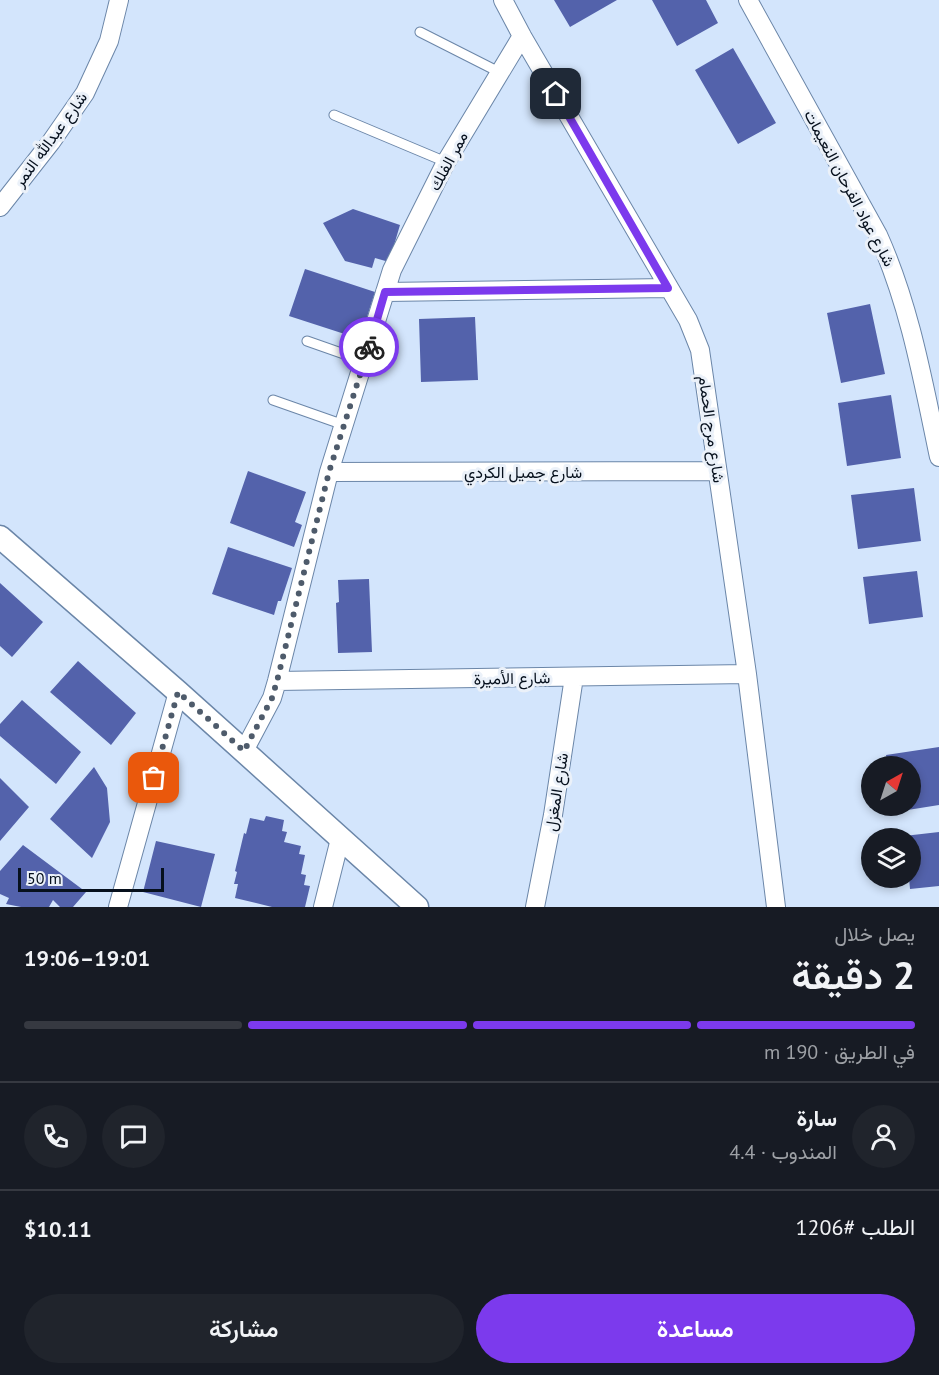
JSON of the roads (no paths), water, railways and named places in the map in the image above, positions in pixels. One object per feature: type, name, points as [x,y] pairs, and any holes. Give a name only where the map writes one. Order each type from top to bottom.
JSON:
[{"type":"street","name":"شارع عبدالله النمر","points":[[0,207],[51,142],[85,93],[109,41],[119,0]]},
{"type":"street","name":"شارع مرج الحمام","points":[[503,0],[688,320],[700,350],[747,674],[776,907]]},
{"type":"street","name":"شارع عواد الفرحان النعيمات","points":[[748,0],[878,235],[893,268],[908,316],[939,457]]},
{"type":"street","name":"ممر الفلك","points":[[244,751],[272,698],[329,472],[385,292],[401,252],[446,162],[522,36]]},
{"type":"street","points":[[385,292],[668,288]]},
{"type":"street","name":"شارع جميل الكردي","points":[[329,472],[717,471]]},
{"type":"street","points":[[0,537],[178,692],[417,907]]},
{"type":"street","name":"شارع الأميرة","points":[[277,681],[747,674]]},
{"type":"street","name":"شارع المغزل","points":[[535,907],[553,815],[574,677]]},
{"type":"street","points":[[118,907],[178,692]]},
{"type":"street","points":[[323,907],[340,839]]},
{"type":"lane","points":[[420,32],[499,72]]},
{"type":"lane","points":[[334,116],[446,162]]},
{"type":"lane","points":[[306,341],[364,361]]},
{"type":"lane","points":[[273,400],[344,424]]}]
